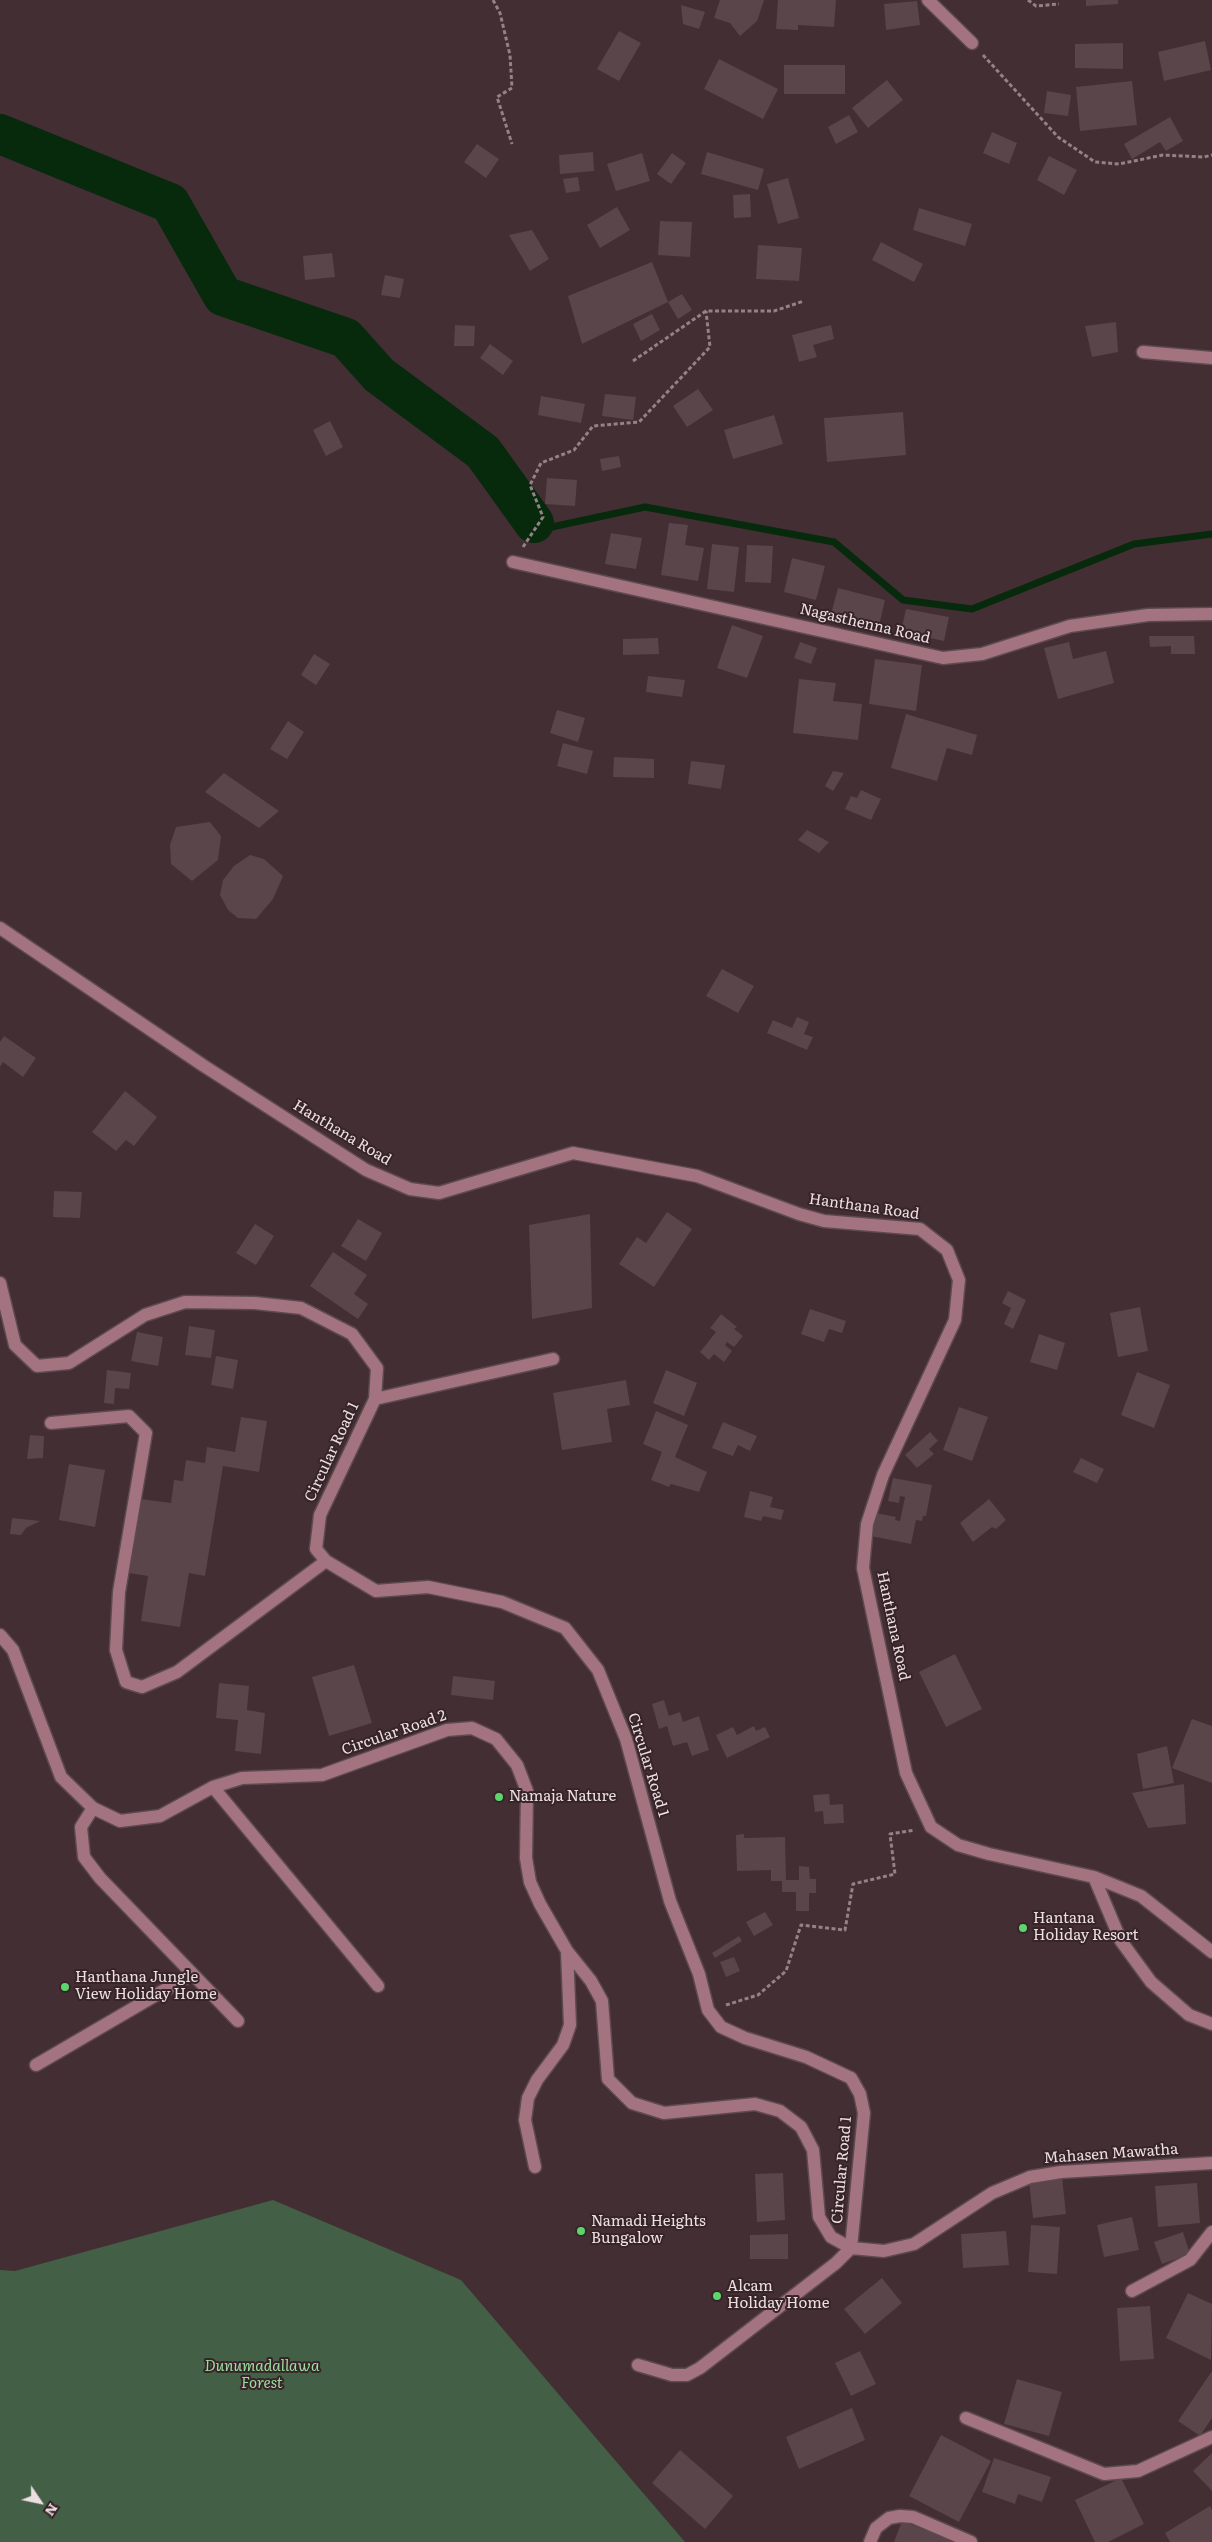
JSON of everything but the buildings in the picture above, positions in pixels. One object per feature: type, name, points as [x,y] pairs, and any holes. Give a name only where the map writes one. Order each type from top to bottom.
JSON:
[{"type":"street","points":[[928,0],[972,42]]},
{"type":"street","points":[[1143,352],[1212,358]]},
{"type":"street","name":"Nagasthenna Road","points":[[513,562],[943,658],[982,654],[1070,626],[1148,615],[1212,614]]},
{"type":"street","name":"Hanthana Road","points":[[0,928],[204,1066],[366,1170],[410,1189],[439,1193],[573,1153],[697,1176],[799,1214],[824,1221],[920,1229],[947,1250],[959,1280],[955,1320],[882,1476],[867,1524],[863,1568],[906,1773],[931,1827]]},
{"type":"street","name":"Circular Road 1","points":[[0,1283],[15,1345],[37,1366],[69,1363],[144,1314],[185,1302],[255,1303],[301,1308],[352,1334],[377,1368],[375,1399],[320,1515],[316,1549],[326,1561],[376,1591],[428,1587],[502,1602],[565,1628],[598,1670],[626,1739],[670,1901],[698,1974],[708,2010],[721,2027],[745,2038],[806,2058],[850,2078],[860,2094],[864,2113],[851,2248]]},
{"type":"street","points":[[375,1399],[553,1360]]},
{"type":"street","points":[[51,1423],[129,1416],[146,1433],[119,1592],[116,1650],[126,1682],[142,1686],[177,1672],[326,1561]]},
{"type":"street","name":"Circular Road 2","points":[[0,1635],[13,1650],[61,1777],[94,1808],[120,1821],[160,1816],[213,1787],[242,1778],[322,1775],[448,1730],[472,1728],[496,1739],[517,1765],[527,1791],[526,1858],[530,1882],[540,1904],[567,1951],[591,1981],[602,2001],[608,2079],[632,2103],[664,2113],[755,2104],[780,2112],[801,2127],[812,2150],[819,2217],[831,2237],[851,2248]]},
{"type":"street","points":[[213,1787],[378,1986]]},
{"type":"street","points":[[94,1808],[81,1827],[84,1857],[100,1878],[238,2021]]},
{"type":"street","points":[[931,1827],[966,1847],[1094,1877],[1141,1896],[1212,1952]]},
{"type":"street","points":[[1094,1877],[1120,1941],[1151,1982],[1189,2015],[1212,2024]]},
{"type":"street","points":[[535,2167],[525,2120],[527,2105],[536,2080],[563,2044],[570,2025],[567,1951]]},
{"type":"street","points":[[36,2065],[192,1974]]},
{"type":"street","name":"Mahasen Mawatha","points":[[851,2248],[884,2251],[914,2244],[992,2193],[1030,2177],[1061,2172],[1212,2163]]},
{"type":"street","points":[[1132,2291],[1190,2260],[1212,2232]]},
{"type":"street","points":[[638,2365],[672,2375],[687,2375],[700,2368],[836,2263],[851,2248]]},
{"type":"street","points":[[966,2418],[1104,2474],[1138,2471],[1212,2437]]},
{"type":"street","points":[[870,2542],[876,2528],[889,2518],[900,2516],[912,2517],[971,2542]]},
{"type":"path","points":[[493,0],[500,13],[510,55],[512,88],[497,97],[512,144]]},
{"type":"path","points":[[1028,0],[1036,6],[1059,4]]},
{"type":"path","points":[[972,42],[1058,137],[1095,162],[1120,164],[1163,156],[1204,157],[1212,155]]},
{"type":"path","points":[[633,361],[706,311],[774,311],[804,301]]},
{"type":"path","points":[[513,562],[543,517],[530,485],[541,463],[574,450],[593,426],[639,422],[710,347],[706,311]]},
{"type":"path","points":[[708,2010],[758,1995],[786,1971],[801,1925],[845,1930],[853,1884],[895,1874],[890,1834],[931,1827]]},
{"type":"green space","name":"Dunumadallawa Forest","points":[[273,2200],[461,2280],[685,2542],[0,2542],[0,2270],[15,2271]]},
{"type":"waterway","points":[[0,134],[170,203],[223,296],[346,338],[379,375],[483,452],[534,523]]},
{"type":"waterway","points":[[547,528],[645,507],[834,542],[903,600],[972,609],[1134,544],[1212,534]]},
{"type":"place","name":"Namaja Nature","points":[[499,1797]]},
{"type":"place","name":"Hantana Holiday Resort","points":[[1023,1928]]},
{"type":"place","name":"Hanthana Jungle View Holiday Home","points":[[65,1987]]},
{"type":"place","name":"Namadi Heights Bungalow","points":[[581,2231]]},
{"type":"place","name":"Alcam Holiday Home","points":[[717,2296]]}]
